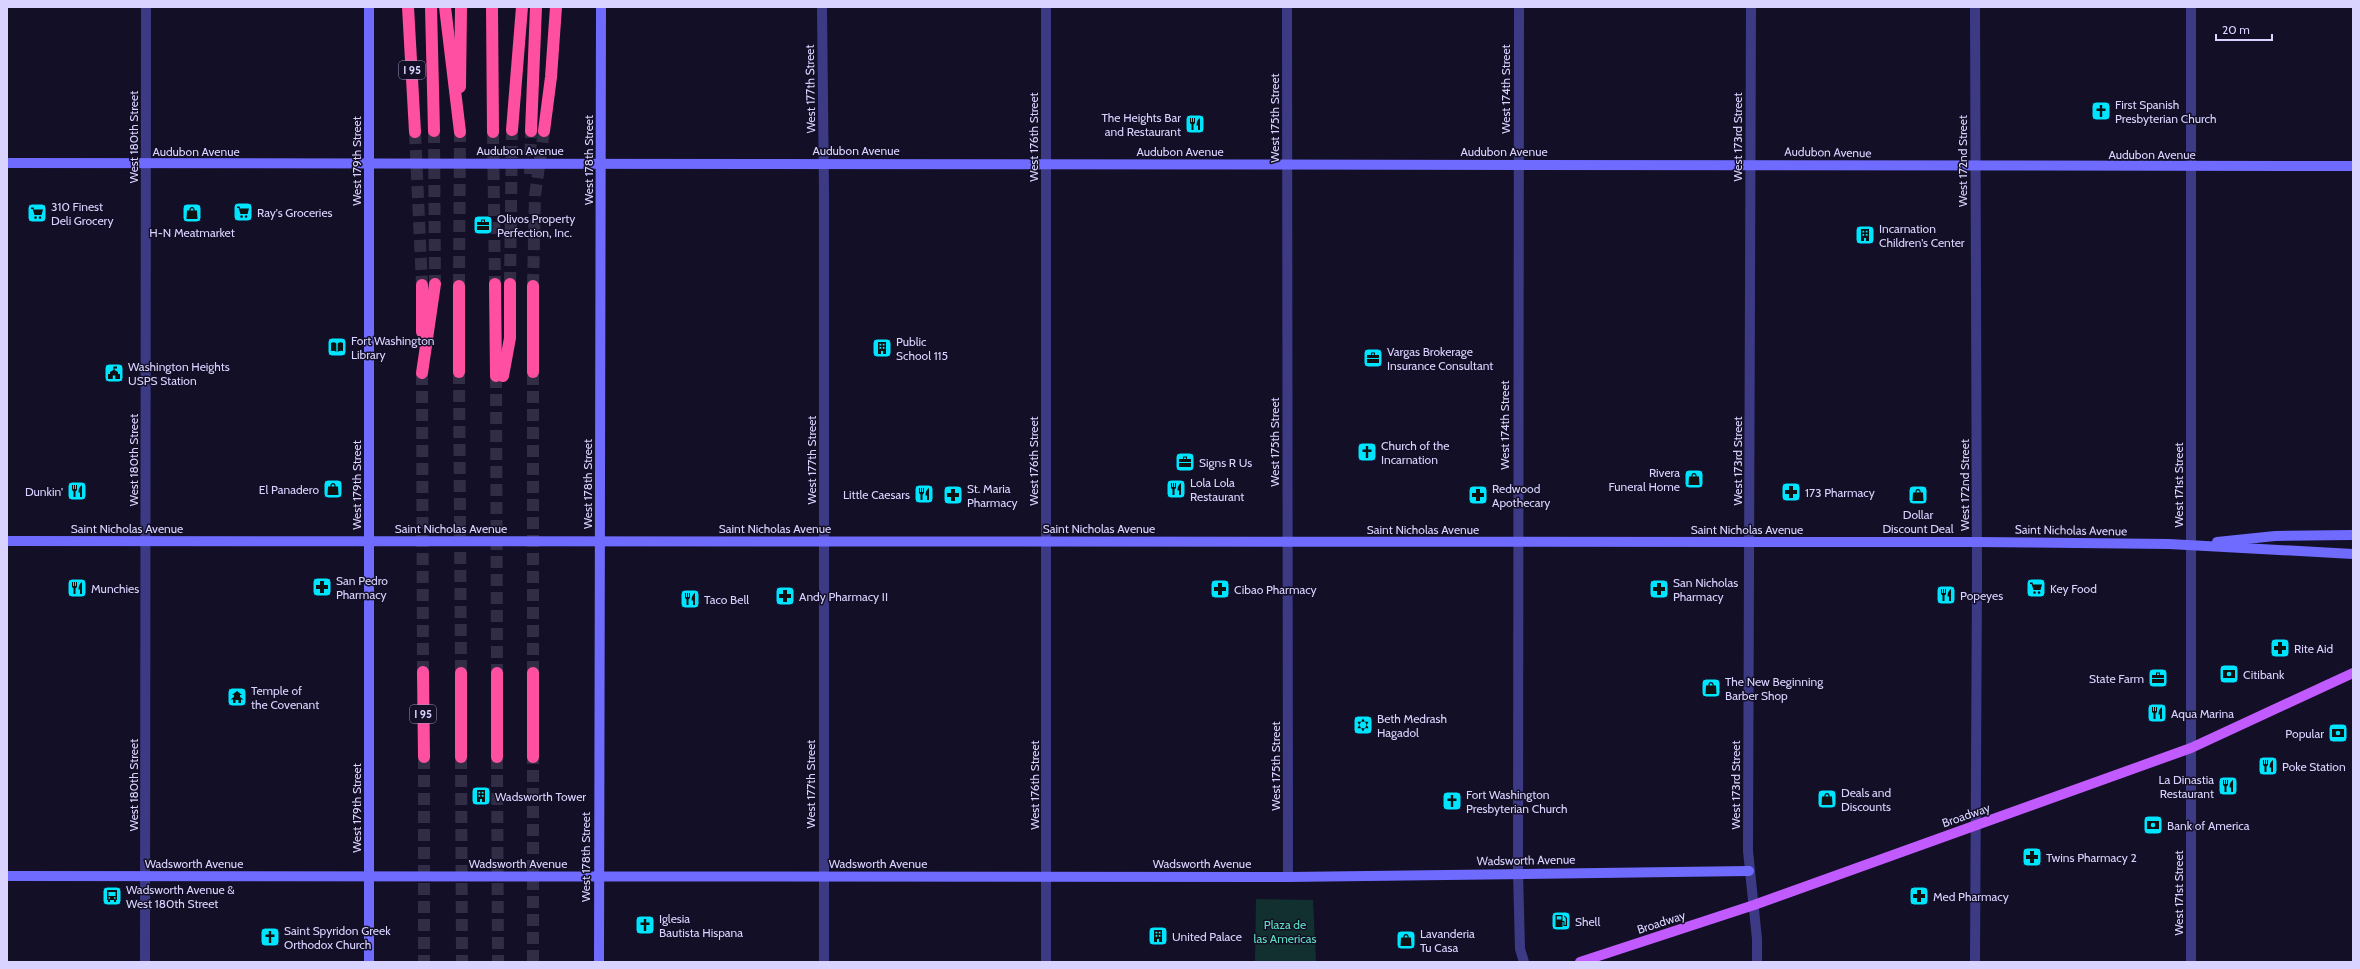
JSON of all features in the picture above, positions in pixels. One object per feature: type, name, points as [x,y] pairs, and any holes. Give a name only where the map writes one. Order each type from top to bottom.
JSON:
[{"type":"highway","name":"I 95","points":[[408,7],[416,132]]},
{"type":"highway","points":[[431,7],[434,131]]},
{"type":"highway","points":[[445,7],[460,132],[461,7]]},
{"type":"highway","points":[[492,7],[493,132]]},
{"type":"highway","points":[[512,130],[522,7]]},
{"type":"highway","points":[[531,131],[536,7]]},
{"type":"highway","points":[[544,131],[549,97],[556,7]]},
{"type":"highway","points":[[422,285],[422,373],[435,284]]},
{"type":"highway","points":[[495,284],[500,376],[510,338],[510,284]]},
{"type":"highway","points":[[459,286],[460,372]]},
{"type":"highway","points":[[533,286],[533,372]]},
{"type":"highway","name":"I 95","points":[[423,672],[424,757]]},
{"type":"highway","points":[[461,672],[461,757]]},
{"type":"highway","points":[[497,673],[497,757]]},
{"type":"highway","points":[[533,673],[533,757]]},
{"type":"main road","name":"West 179th Street","points":[[369,7],[369,962]]},
{"type":"main road","name":"West 178th Street","points":[[599,962],[601,7]]},
{"type":"main road","name":"Audubon Avenue","points":[[7,163],[1750,164],[1975,167],[2353,166]]},
{"type":"main road","name":"Saint Nicholas Avenue","points":[[2191,545],[2275,536],[2353,535]]},
{"type":"main road","name":"Saint Nicholas Avenue","points":[[7,541],[369,541],[600,543],[824,541],[1977,542],[2191,545],[2353,554]]},
{"type":"main road","name":"Broadway","points":[[1580,962],[1754,905],[2191,748],[2353,673]]},
{"type":"main road","name":"Wadsworth Avenue","points":[[7,876],[1288,877],[1749,871]]},
{"type":"street","name":"West 180th Street","points":[[145,962],[146,7]]},
{"type":"street","name":"West 177th Street","points":[[822,7],[824,164],[824,962]]},
{"type":"street","name":"West 176th Street","points":[[1046,7],[1046,962]]},
{"type":"street","name":"West 175th Street","points":[[1286,7],[1286,542],[1288,877]]},
{"type":"street","name":"West 174th Street","points":[[1519,7],[1517,542],[1518,873],[1520,949],[1524,962]]},
{"type":"street","name":"West 173rd Street","points":[[1750,7],[1749,871],[1754,905],[1757,962]]},
{"type":"street","name":"West 172nd Street","points":[[1975,7],[1977,542],[1975,962]]},
{"type":"street","name":"West 171st Street","points":[[2191,7],[2191,962]]},
{"type":"green space","name":"Plaza de las Americas","points":[[1256,899],[1313,900],[1316,962],[1255,962]]},
{"type":"tunnel","points":[[510,284],[512,130]]},
{"type":"tunnel","points":[[434,131],[435,284]]},
{"type":"tunnel","points":[[530,174],[531,131]]},
{"type":"tunnel","points":[[533,286],[535,195],[544,131]]},
{"type":"tunnel","points":[[415,132],[422,285]]},
{"type":"tunnel","points":[[459,286],[460,132]]},
{"type":"tunnel","points":[[493,132],[495,284]]},
{"type":"tunnel","points":[[459,372],[461,673]]},
{"type":"tunnel","points":[[533,372],[533,673]]},
{"type":"tunnel","points":[[422,373],[423,672]]},
{"type":"tunnel","points":[[496,376],[497,673]]},
{"type":"tunnel","points":[[424,757],[424,962]]},
{"type":"tunnel","points":[[461,757],[462,962]]},
{"type":"tunnel","points":[[497,757],[498,962]]},
{"type":"tunnel","points":[[533,757],[533,962]]},
{"type":"place","name":"First Spanish Presbyterian Church","points":[[2101,111]]},
{"type":"place","name":"The Heights Bar and Restaurant","points":[[1195,124]]},
{"type":"place","name":"Ray's Groceries","points":[[243,212]]},
{"type":"place","name":"310 Finest Deli Grocery","points":[[37,213]]},
{"type":"place","name":"H-N Meatmarket","points":[[192,213]]},
{"type":"place","name":"Olivos Property Perfection, Inc.","points":[[483,225]]},
{"type":"place","name":"Incarnation Children's Center","points":[[1865,235]]},
{"type":"place","name":"Fort Washington Library","points":[[337,347]]},
{"type":"place","name":"Public School 115","points":[[882,348]]},
{"type":"place","name":"Vargas Brokerage Insurance Consultant","points":[[1373,358]]},
{"type":"place","name":"Washington Heights USPS Station","points":[[114,373]]},
{"type":"place","name":"Church of the Incarnation","points":[[1367,452]]},
{"type":"place","name":"Signs R Us","points":[[1185,462]]},
{"type":"place","name":"Rivera Funeral Home","points":[[1694,479]]},
{"type":"place","name":"El Panadero","points":[[333,489]]},
{"type":"place","name":"Lola Lola Restaurant","points":[[1176,489]]},
{"type":"place","name":"Dunkin'","points":[[77,491]]},
{"type":"place","name":"173 Pharmacy","points":[[1791,492]]},
{"type":"place","name":"Little Caesars","points":[[924,494]]},
{"type":"place","name":"St. Maria Pharmacy","points":[[953,495]]},
{"type":"place","name":"Redwood Apothecary","points":[[1478,495]]},
{"type":"place","name":"Dollar Discount Deal","points":[[1918,495]]},
{"type":"place","name":"San Pedro Pharmacy","points":[[322,587]]},
{"type":"place","name":"Munchies","points":[[77,588]]},
{"type":"place","name":"Key Food","points":[[2036,588]]},
{"type":"place","name":"Cibao Pharmacy","points":[[1220,589]]},
{"type":"place","name":"San Nicholas Pharmacy","points":[[1659,589]]},
{"type":"place","name":"Popeyes","points":[[1946,595]]},
{"type":"place","name":"Andy Pharmacy II","points":[[785,596]]},
{"type":"place","name":"Taco Bell","points":[[690,599]]},
{"type":"place","name":"Rite Aid","points":[[2280,648]]},
{"type":"place","name":"Citibank","points":[[2229,674]]},
{"type":"place","name":"State Farm","points":[[2158,678]]},
{"type":"place","name":"The New Beginning Barber Shop","points":[[1711,688]]},
{"type":"place","name":"Temple of the Covenant","points":[[237,697]]},
{"type":"place","name":"Aqua Marina","points":[[2157,713]]},
{"type":"place","name":"Beth Medrash Hagadol","points":[[1363,725]]},
{"type":"place","name":"Popular","points":[[2338,733]]},
{"type":"place","name":"Poke Station","points":[[2268,766]]},
{"type":"place","name":"La Dinastia Restaurant","points":[[2228,786]]},
{"type":"place","name":"Wadsworth Tower","points":[[481,796]]},
{"type":"place","name":"Deals and Discounts","points":[[1827,799]]},
{"type":"place","name":"Fort Washington Presbyterian Church","points":[[1452,801]]},
{"type":"place","name":"Bank of America","points":[[2153,825]]},
{"type":"place","name":"Twins Pharmacy 2","points":[[2032,857]]},
{"type":"place","name":"Wadsworth Avenue & West 180th Street","points":[[112,896]]},
{"type":"place","name":"Med Pharmacy","points":[[1919,896]]},
{"type":"place","name":"Shell","points":[[1561,921]]},
{"type":"place","name":"Iglesia Bautista Hispana","points":[[645,925]]},
{"type":"place","name":"United Palace","points":[[1158,936]]},
{"type":"place","name":"Saint Spyridon Greek Orthodox Church","points":[[270,937]]},
{"type":"place","name":"Lavanderia Tu Casa","points":[[1406,940]]}]
